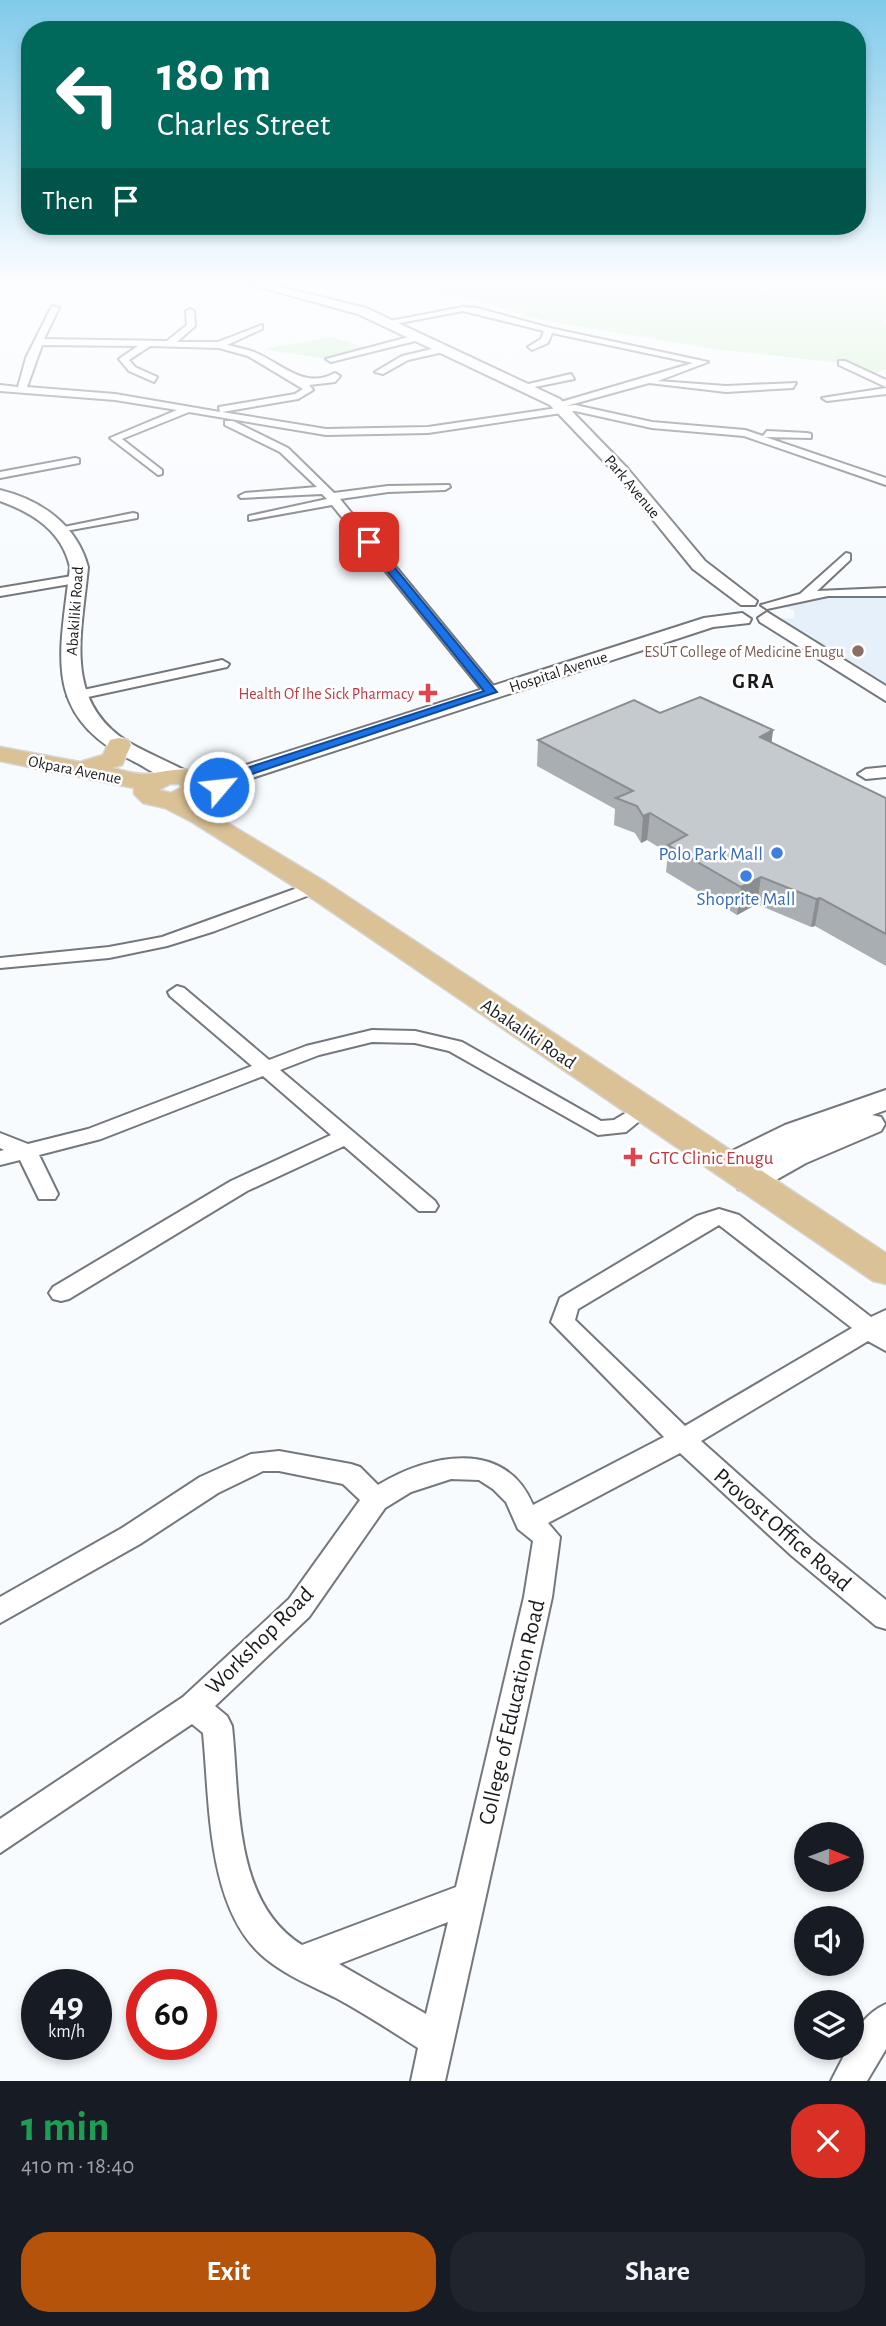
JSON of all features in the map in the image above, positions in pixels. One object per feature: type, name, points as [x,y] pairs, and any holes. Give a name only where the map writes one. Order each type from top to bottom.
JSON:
[{"type":"main road","points":[[77,770],[109,762],[117,755],[121,746]]},
{"type":"main road","name":"Okpara Avenue","points":[[0,754],[77,770],[187,786]]},
{"type":"main road","name":"Okpara Avenue","points":[[0,764],[187,786]]},
{"type":"main road","name":"Abakaliki Road","points":[[187,786],[201,816],[314,887],[373,916],[748,1168],[886,1271]]},
{"type":"main road","name":"Abakaliki Road","points":[[187,786],[644,1109],[886,1248]]},
{"type":"street","points":[[22,388],[24,382]]},
{"type":"street","points":[[212,413],[298,396],[308,390],[303,383],[311,382]]},
{"type":"street","name":"Park Avenue","points":[[516,382],[562,407],[640,492],[686,554],[742,610],[793,637],[886,695]]},
{"type":"street","points":[[524,386],[545,382]]},
{"type":"street","points":[[0,388],[115,397],[326,432],[437,429],[562,407],[645,382]]},
{"type":"street","points":[[646,382],[726,389],[793,385]]},
{"type":"street","points":[[827,398],[886,391]]},
{"type":"street","points":[[562,407],[666,427],[807,436]]},
{"type":"street","points":[[158,472],[116,438],[190,409]]},
{"type":"street","points":[[212,413],[284,450],[331,496],[491,692]]},
{"type":"street","points":[[796,451],[807,436],[812,421]]},
{"type":"street","points":[[284,450],[326,432]]},
{"type":"street","points":[[746,433],[886,482]]},
{"type":"street","points":[[0,475],[75,461]]},
{"type":"street","points":[[870,477],[886,472]]},
{"type":"street","points":[[246,496],[331,496],[388,489],[446,487]]},
{"type":"street","name":"Abakiliki Road","points":[[0,495],[32,508],[60,529],[76,551],[78,579],[69,668],[74,696],[93,722],[121,746],[134,768],[187,786]]},
{"type":"street","points":[[253,518],[331,496]]},
{"type":"street","points":[[60,529],[133,516]]},
{"type":"street","points":[[806,594],[846,557]]},
{"type":"street","points":[[0,592],[78,579]]},
{"type":"street","points":[[742,610],[806,594],[886,592]]},
{"type":"street","name":"Hospital Avenue","points":[[187,786],[491,692],[742,610]]},
{"type":"street","points":[[74,696],[222,664]]},
{"type":"street","points":[[866,774],[886,772]]},
{"type":"street","points":[[0,963],[104,954],[179,938],[314,887]]},
{"type":"street","points":[[177,992],[427,1206]]},
{"type":"street","points":[[0,1158],[94,1134],[266,1067],[355,1038],[415,1037],[455,1046],[479,1057],[598,1128],[619,1127],[644,1109]]},
{"type":"street","points":[[748,1168],[808,1127],[886,1099]]},
{"type":"street","points":[[748,1168],[806,1150],[886,1118]]},
{"type":"street","points":[[61,1293],[239,1186],[345,1137]]},
{"type":"street","points":[[0,1140],[26,1152],[47,1194]]},
{"type":"street","points":[[527,1521],[681,1441],[880,1331],[731,1220],[719,1217],[705,1220],[568,1304],[563,1322],[681,1441]]},
{"type":"street","name":"Provost Office Road","points":[[681,1441],[819,1564],[886,1617]]},
{"type":"street","points":[[0,1611],[131,1536],[209,1485],[260,1461],[279,1461],[351,1475],[376,1500]]},
{"type":"street","name":"Workshop Road","points":[[0,1837],[192,1707],[299,1608],[376,1500],[415,1477],[451,1468],[473,1467],[502,1481],[516,1495],[527,1521]]},
{"type":"street","name":"College of Education Road","points":[[428,2081],[538,1597],[547,1537],[527,1521]]},
{"type":"street","points":[[192,1707],[217,1726],[233,1867],[247,1909],[266,1937],[285,1954],[436,2039]]},
{"type":"street","points":[[302,1962],[469,1898]]},
{"type":"street","points":[[848,2081],[869,2043],[886,2021]]},
{"type":"shaded area","name":"ESUT College of Medicine Enugu","points":[[825,597],[886,597],[886,686],[779,619],[794,618],[794,611],[786,607]]},
{"type":"building","name":"Polo Park Mall","points":[[700,697],[773,730],[760,737],[886,798],[886,934],[820,898],[816,899],[761,877],[741,887],[668,845],[687,835],[650,813],[643,816],[637,806],[616,798],[633,791],[538,740],[634,700],[660,713]]},
{"type":"place","name":"ESUT College of Medicine Enugu","points":[[858,651]]},
{"type":"place","name":"Health Of Ihe Sick Pharmacy","points":[[428,693]]},
{"type":"place","name":"Polo Park Mall","points":[[777,853]]},
{"type":"place","name":"Shoprite Mall","points":[[746,876]]},
{"type":"place","name":"GTC Clinic Enugu","points":[[633,1157]]},
{"type":"district","name":"GRA","points":[[754,681]]},
{"type":"route","points":[[219,787],[224,780],[491,692],[369,542]]}]
